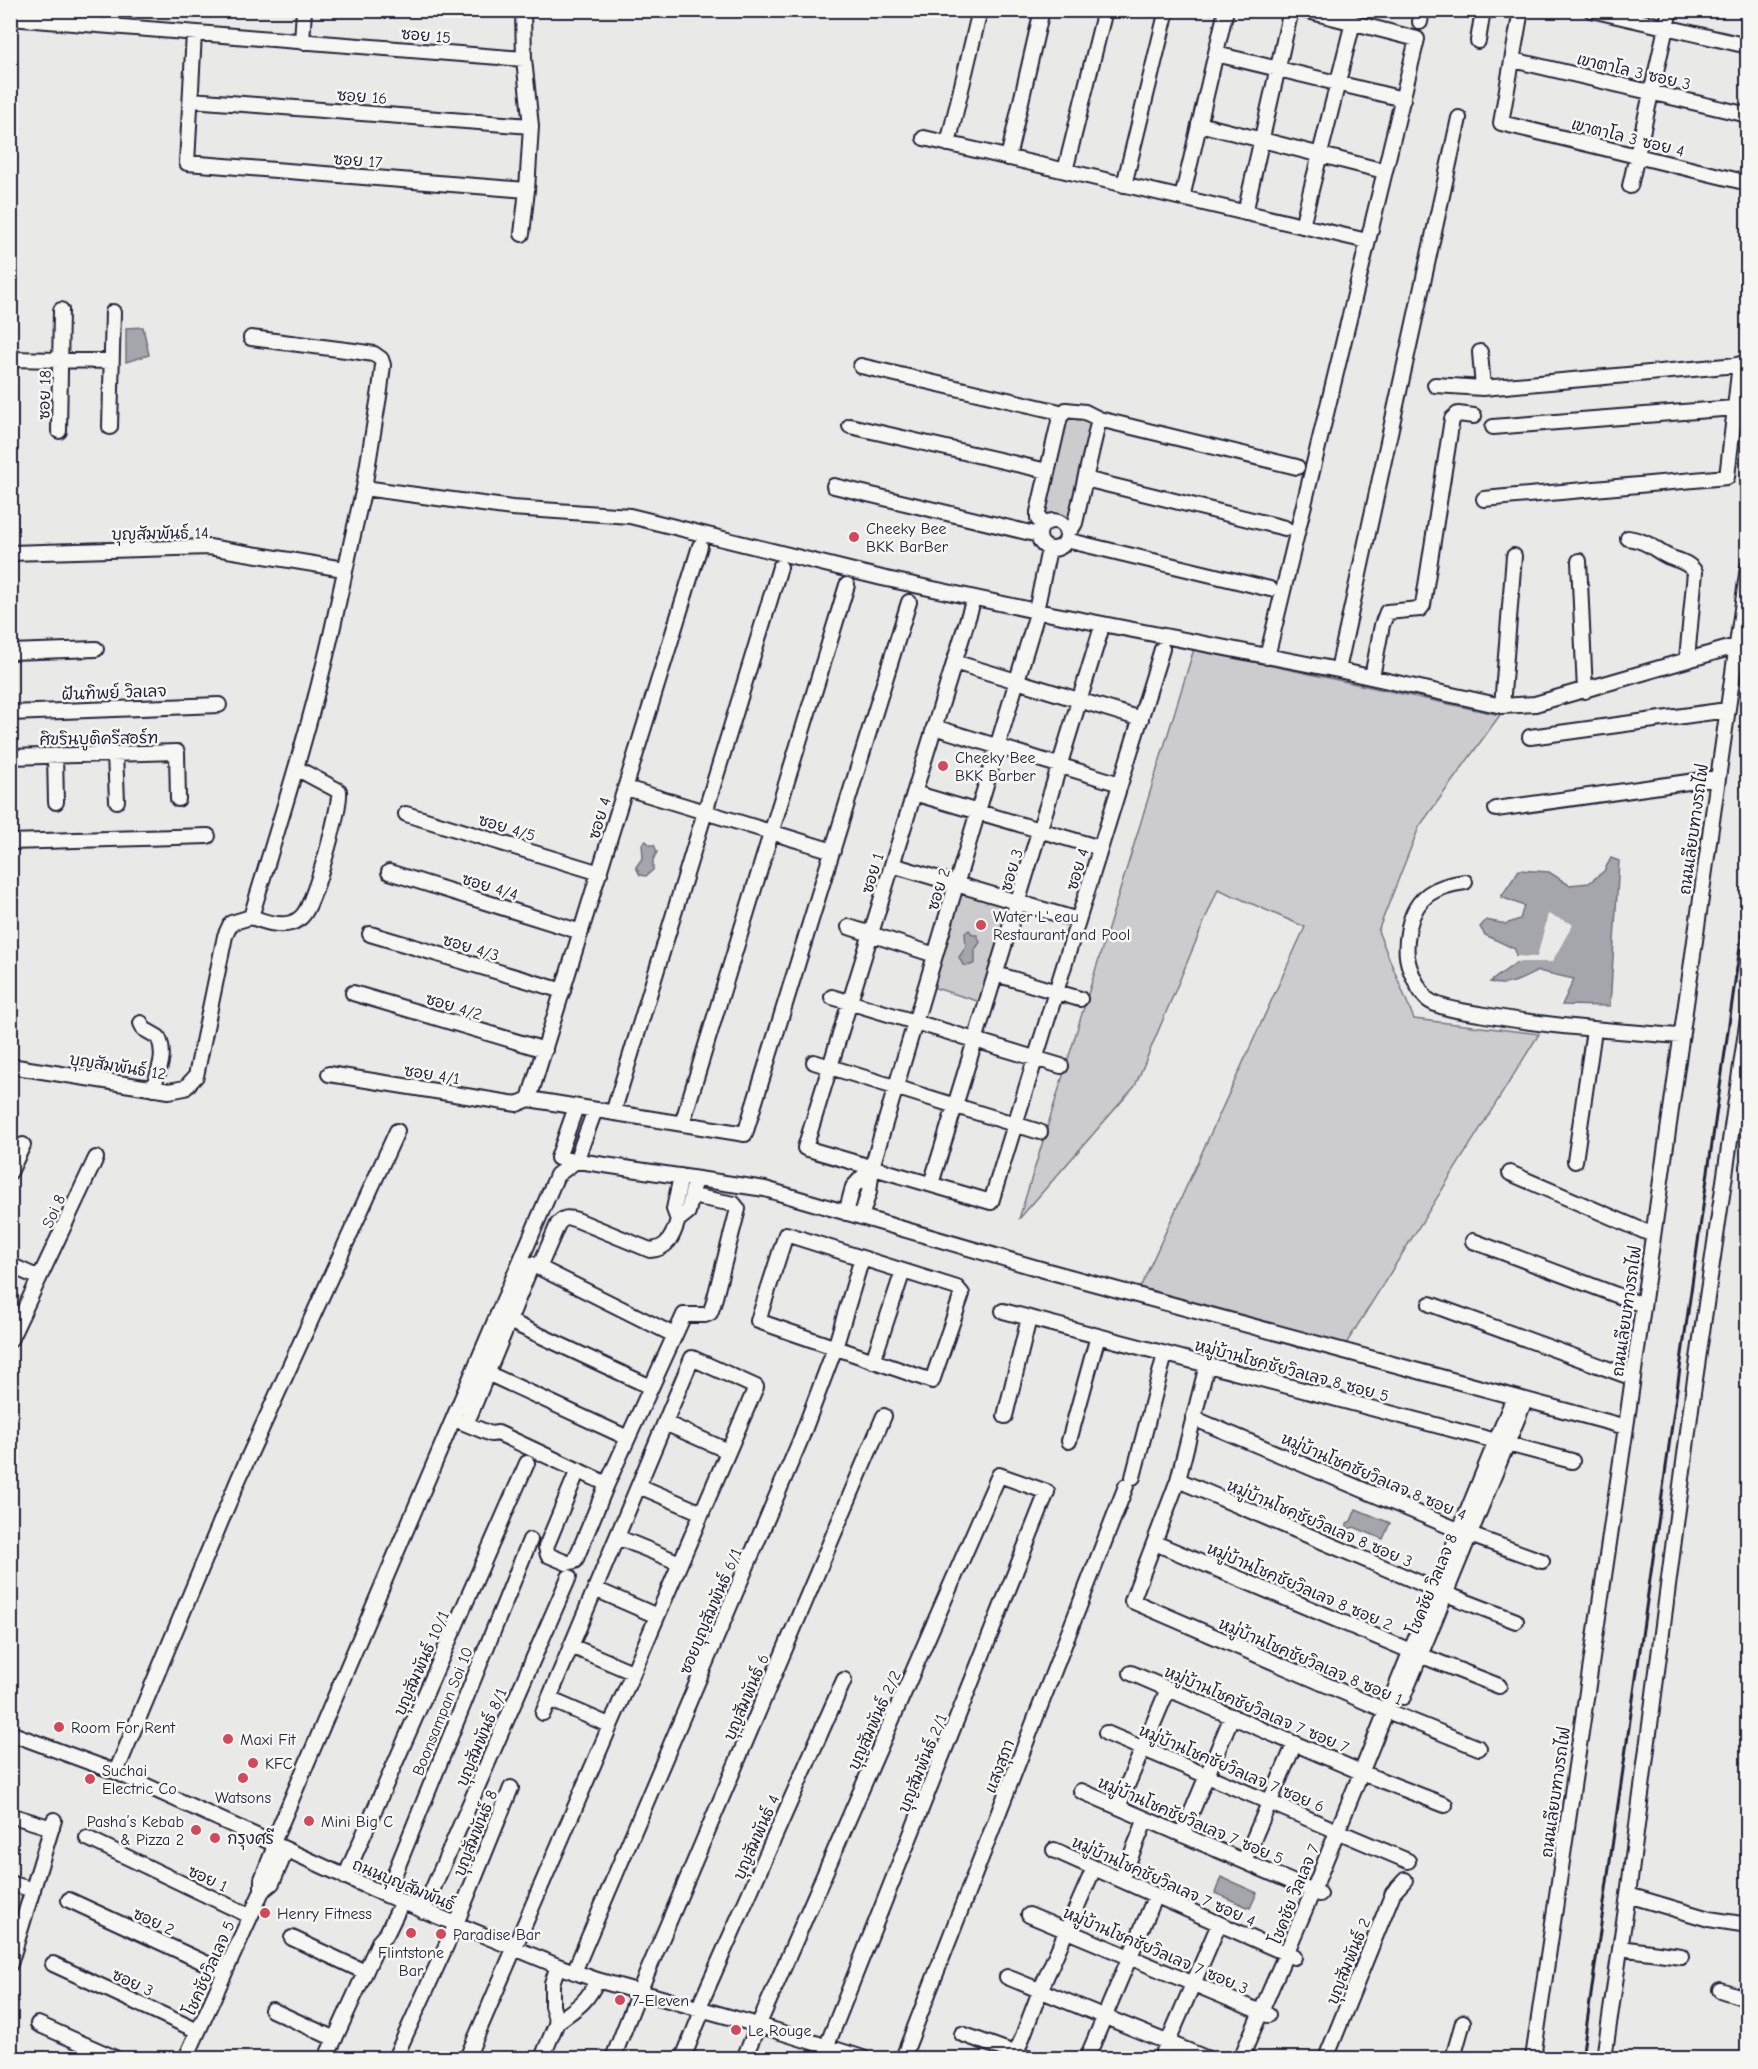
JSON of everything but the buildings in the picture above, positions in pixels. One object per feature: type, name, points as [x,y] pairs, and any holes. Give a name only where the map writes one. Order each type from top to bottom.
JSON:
[{"type":"street","points":[[112,26],[114,10]]},
{"type":"street","points":[[302,42],[304,10]]},
{"type":"street","points":[[522,234],[531,126],[524,59],[523,10]]},
{"type":"street","points":[[948,144],[980,10]]},
{"type":"street","points":[[1008,158],[1042,10]]},
{"type":"street","points":[[1065,171],[1105,10]]},
{"type":"street","points":[[1124,185],[1167,10]]},
{"type":"street","points":[[1182,198],[1226,10]]},
{"type":"street","points":[[1245,213],[1291,10]]},
{"type":"street","points":[[1266,657],[1417,39],[1304,10]]},
{"type":"street","points":[[1478,41],[1483,10]]},
{"type":"street","points":[[1513,60],[1521,10]]},
{"type":"street","points":[[1591,10],[1748,46]]},
{"type":"street","points":[[1630,186],[1670,10]]},
{"type":"street","name":"ซอย 15","points":[[10,18],[38,15],[112,26],[524,59]]},
{"type":"street","points":[[1302,226],[1353,22]]},
{"type":"street","points":[[191,100],[194,33]]},
{"type":"street","points":[[1216,54],[1402,99]]},
{"type":"street","name":"เขาตาโล 3 ซอย 3","points":[[1513,60],[1748,115]]},
{"type":"street","name":"เขาตาโล 3 ซอย 4","points":[[1513,60],[1501,123],[1748,183]]},
{"type":"street","name":"ซอย 16","points":[[191,100],[531,126]]},
{"type":"street","name":"ซอย 17","points":[[191,100],[187,163],[527,190]]},
{"type":"street","points":[[1338,670],[1459,118]]},
{"type":"street","points":[[1199,124],[1384,171]]},
{"type":"street","points":[[924,138],[1367,241]]},
{"type":"street","points":[[61,310],[61,360]]},
{"type":"street","points":[[110,426],[113,312]]},
{"type":"street","points":[[251,338],[374,354],[381,359],[383,365],[364,488],[331,635],[296,768],[250,917],[279,924],[291,923],[303,915],[312,896],[339,804],[339,791],[296,768]]},
{"type":"street","points":[[1480,352],[1483,388]]},
{"type":"street","points":[[10,359],[111,361]]},
{"type":"street","name":"ซอย 18","points":[[59,431],[61,360]]},
{"type":"street","points":[[1435,385],[1483,388],[1744,364],[1734,408],[1727,477],[1484,499]]},
{"type":"street","points":[[861,366],[1064,413]]},
{"type":"street","points":[[1493,427],[1734,408]]},
{"type":"street","points":[[1099,419],[1075,523],[1060,548],[1049,549],[1043,545],[1038,512],[1060,417],[1066,410],[1085,412],[1099,419],[1297,467]]},
{"type":"street","points":[[1372,677],[1382,625],[1388,612],[1420,609],[1423,605],[1452,419],[1458,414],[1474,416]]},
{"type":"street","points":[[850,426],[1047,471]]},
{"type":"street","points":[[1085,479],[1285,528]]},
{"type":"street","points":[[834,486],[1041,530]]},
{"type":"street","points":[[364,488],[512,508],[630,516],[1035,615],[1338,670],[1502,706],[1535,704],[1585,691],[1687,659],[1741,637]]},
{"type":"street","points":[[1041,530],[1048,522],[1057,522],[1066,536],[1270,589]]},
{"type":"street","points":[[1628,538],[1649,544],[1665,555],[1691,567],[1695,572],[1687,659]]},
{"type":"street","name":"ซอย 4","points":[[529,1099],[700,546]]},
{"type":"street","name":"บุญสัมพันธ์ 14","points":[[10,553],[209,547],[344,569]]},
{"type":"street","name":"ซอย 2","points":[[861,1217],[872,1167],[1017,681],[1035,615],[1049,549]]},
{"type":"street","points":[[1502,706],[1514,556]]},
{"type":"street","points":[[1579,561],[1585,691]]},
{"type":"street","points":[[613,1113],[780,567]]},
{"type":"street","name":"ถนนเลียบทางรถไฟ","points":[[1533,2058],[1626,1427],[1717,778],[1741,637],[1748,567]]},
{"type":"street","points":[[682,1124],[848,585]]},
{"type":"street","points":[[626,788],[832,851],[909,602]]},
{"type":"street","name":"ซอย 1","points":[[872,1167],[806,1148],[971,608]]},
{"type":"street","name":"ซอย 3","points":[[931,1184],[1100,633]]},
{"type":"street","points":[[10,652],[96,649]]},
{"type":"street","name":"ซอย 4","points":[[931,1184],[991,1202],[1162,649]]},
{"type":"street","points":[[954,662],[1141,718]]},
{"type":"street","name":"ฝันทิพย์ วิลเลจ","points":[[10,713],[219,705]]},
{"type":"street","points":[[1530,737],[1727,710]]},
{"type":"street","points":[[934,727],[1120,784]]},
{"type":"street","name":"ศิขรินบูติครีสอร์ท","points":[[10,757],[177,752],[178,799]]},
{"type":"street","points":[[115,754],[117,801]]},
{"type":"street","points":[[55,756],[56,802]]},
{"type":"street","points":[[1496,809],[1717,778]]},
{"type":"street","points":[[914,793],[1100,849]]},
{"type":"street","name":"ซอย 4/5","points":[[406,814],[600,873]]},
{"type":"street","points":[[10,842],[208,836]]},
{"type":"street","name":"ซอย 4/1","points":[[329,1074],[518,1104],[529,1099],[745,1134],[832,851]]},
{"type":"street","points":[[892,865],[1078,920]]},
{"type":"street","name":"ซอย 4/4","points":[[389,872],[581,932]]},
{"type":"street","points":[[1465,882],[1448,885],[1428,893],[1411,917],[1406,959],[1426,999],[1453,1010],[1523,1022],[1680,1036]]},
{"type":"street","name":"บุญสัมพันธ์ 12","points":[[10,1066],[153,1089],[169,1091],[185,1088],[196,1076],[202,1057],[227,927],[235,920],[250,917]]},
{"type":"street","points":[[849,927],[935,955]]},
{"type":"street","name":"ซอย 4/3","points":[[370,934],[563,991]]},
{"type":"street","points":[[996,974],[1080,999]]},
{"type":"street","name":"ซอย 4/2","points":[[353,993],[545,1050]]},
{"type":"street","points":[[832,997],[1061,1066]]},
{"type":"street","points":[[1604,2058],[1628,1895],[1693,1394],[1748,1018]]},
{"type":"street","points":[[141,1023],[144,1029],[158,1037],[162,1047],[162,1062],[153,1089]]},
{"type":"street","points":[[1575,1161],[1594,1030]]},
{"type":"street","points":[[814,1062],[1040,1131]]},
{"type":"street","points":[[576,1107],[558,1158],[765,1190],[1044,1270],[1626,1427]]},
{"type":"street","points":[[460,1415],[557,1176],[576,1161],[595,1110]]},
{"type":"street","points":[[116,1772],[239,1478],[397,1131]]},
{"type":"street","points":[[10,1172],[23,1145]]},
{"type":"street","name":"Soi 8","points":[[10,1340],[96,1158]]},
{"type":"street","points":[[846,1213],[853,1187],[872,1167],[931,1184]]},
{"type":"street","points":[[1510,1173],[1653,1235]]},
{"type":"street","points":[[678,1220],[675,1209],[681,1176]]},
{"type":"street","points":[[539,1268],[558,1224],[568,1218],[650,1250],[658,1249],[669,1241],[678,1220],[688,1212],[696,1178]]},
{"type":"street","points":[[578,1470],[546,1547],[548,1555],[567,1563],[575,1561],[607,1484],[684,1315],[710,1313],[738,1209],[734,1204],[692,1196]]},
{"type":"street","points":[[786,1234],[862,1258],[957,1288],[962,1294],[932,1381],[758,1322],[786,1234]]},
{"type":"street","points":[[1473,1241],[1643,1305]]},
{"type":"street","name":"ซอยบุญสัมพันธ์ 6/1","points":[[574,1972],[796,1452],[835,1348],[862,1258]]},
{"type":"street","points":[[460,1415],[487,1373],[532,1264],[674,1335]]},
{"type":"street","points":[[10,1265],[39,1278]]},
{"type":"street","points":[[873,1361],[903,1271]]},
{"type":"street","points":[[1430,1304],[1633,1378]]},
{"type":"street","name":"หมู่บ้านโชคชัยวิลเลจ 8 ซอย 5","points":[[1003,1311],[1572,1461]]},
{"type":"street","points":[[1005,1416],[1029,1318]]},
{"type":"street","points":[[509,1321],[651,1386]]},
{"type":"street","points":[[1069,1441],[1098,1336]]},
{"type":"street","name":"แสงสุภา","points":[[903,2058],[1129,1481],[1165,1354]]},
{"type":"street","points":[[467,2058],[756,1387],[692,1358],[543,1713]]},
{"type":"street","points":[[1155,1543],[1178,1480],[1207,1365]]},
{"type":"street","points":[[487,1373],[628,1438]]},
{"type":"street","name":"โชคชัย วิลเลจ 8","points":[[1379,1744],[1519,1399]]},
{"type":"street","points":[[460,1415],[491,1434],[498,1433],[607,1484]]},
{"type":"street","name":"โชคชัยวิลเลจ 5","points":[[186,2058],[262,1891],[262,1879],[278,1847],[460,1415]]},
{"type":"street","name":"บุญสัมพันธ์ 6","points":[[613,2058],[884,1416]]},
{"type":"street","name":"หมู่บ้านโชคชัยวิลเลจ 8 ซอย 4","points":[[1193,1418],[1465,1533],[1542,1561]]},
{"type":"street","points":[[665,1423],[728,1451]]},
{"type":"street","name":"บุญสัมพันธ์ 10/1","points":[[345,1877],[527,1463]]},
{"type":"street","name":"บุญสัมพันธ์ 2/2","points":[[758,2025],[999,1475],[1047,1492]]},
{"type":"street","name":"หมู่บ้านโชคชัยวิลเลจ 8 ซอย 3","points":[[1178,1480],[1441,1592],[1516,1621]]},
{"type":"street","points":[[639,1486],[702,1513]]},
{"type":"street","name":"บุญสัมพันธ์ 2/1","points":[[825,2052],[1047,1492]]},
{"type":"street","points":[[617,1537],[680,1563]]},
{"type":"street","name":"Boonsampan Soi 10","points":[[326,2058],[379,1942],[380,1931],[530,1539]]},
{"type":"street","name":"หมู่บ้านโชคชัยวิลเลจ 8 ซอย 1","points":[[1155,1543],[1132,1601],[1391,1713],[1479,1748]]},
{"type":"street","name":"หมู่บ้านโชคชัยวิลเลจ 8 ซอย 2","points":[[1155,1543],[1499,1686]]},
{"type":"street","name":"บุญสัมพันธ์ 8/1","points":[[423,1911],[569,1577]]},
{"type":"street","points":[[595,1589],[657,1616]]},
{"type":"street","points":[[572,1646],[632,1672]]},
{"type":"street","name":"หมู่บ้านโชคชัยวิลเลจ 7 ซอย 7","points":[[1131,1673],[1366,1774],[1445,1805]]},
{"type":"street","name":"บุญสัมพันธ์ 4","points":[[683,2058],[701,2008],[844,1680]]},
{"type":"street","points":[[1118,1807],[1168,1689]]},
{"type":"street","points":[[549,1699],[609,1725]]},
{"type":"street","points":[[1182,1834],[1232,1716]]},
{"type":"street","name":"ถนนบุญสัมพันธ์","points":[[10,1733],[116,1772],[394,1899],[558,1966],[597,1980],[758,2025],[825,2052],[863,2058]]},
{"type":"street","name":"หมู่บ้านโชคชัยวิลเลจ 7 ซอย 6","points":[[1106,1733],[1408,1861]]},
{"type":"street","points":[[1244,1861],[1294,1743]]},
{"type":"street","name":"โชคชัย วิลเลจ 7","points":[[1241,2058],[1265,2014],[1291,1955],[1379,1744]]},
{"type":"street","name":"บุญสัมพันธ์ 8","points":[[395,2058],[456,1924],[511,1788]]},
{"type":"street","name":"หมู่บ้านโชคชัยวิลเลจ 7 ซอย 5","points":[[1082,1791],[1317,1893]]},
{"type":"street","points":[[10,1815],[53,1824],[12,1957]]},
{"type":"street","points":[[1121,1880],[1146,1819]]},
{"type":"street","name":"ซอย 1","points":[[87,1839],[250,1916]]},
{"type":"street","name":"หมู่บ้านโชคชัยวิลเลจ 7 ซอย 4","points":[[1054,1850],[1291,1955]]},
{"type":"street","points":[[962,2034],[1022,2056],[1040,1991],[1094,1868]]},
{"type":"street","name":"บุญสัมพันธ์ 2","points":[[1326,2058],[1393,1893],[1405,1880]]},
{"type":"street","points":[[10,1883],[33,1890]]},
{"type":"street","points":[[1628,1895],[1709,1919],[1748,1926]]},
{"type":"street","points":[[1087,2058],[1156,1896]]},
{"type":"street","name":"ซอย 2","points":[[69,1900],[225,1972]]},
{"type":"street","name":"หมู่บ้านโชคชัยวิลเลจ 7 ซอย 3","points":[[1029,1915],[1265,2014]]},
{"type":"street","points":[[1161,2058],[1219,1924]]},
{"type":"street","points":[[292,1938],[365,1972]]},
{"type":"street","points":[[1620,1948],[1681,1956]]},
{"type":"street","name":"ซอย 3","points":[[53,1964],[198,2031]]},
{"type":"street","points":[[557,2022],[552,2006],[552,1983],[558,1966]]},
{"type":"street","points":[[1006,1977],[1206,2058]]},
{"type":"street","points":[[542,2058],[557,2022],[573,2013],[590,1996],[597,1980]]},
{"type":"street","points":[[1720,1990],[1748,1999]]},
{"type":"street","points":[[272,2010],[335,2038]]},
{"type":"street","name":"โชคชัย วิลเลจ 7","points":[[1251,2058],[1265,2014]]},
{"type":"street","points":[[1453,2058],[1462,2022]]},
{"type":"street","points":[[38,2024],[115,2058]]},
{"type":"street","points":[[744,2058],[758,2025]]},
{"type":"shaded area","points":[[143,327],[149,355],[126,362],[126,328]]},
{"type":"shaded area","points":[[1067,417],[1092,423],[1069,521],[1043,515]]},
{"type":"shaded area","points":[[1194,649],[1500,715],[1419,827],[1378,931],[1414,1019],[1539,1034],[1346,1344],[1140,1288],[1305,927],[1218,889],[1135,1086],[1019,1219]]},
{"type":"shaded area","points":[[646,841],[654,845],[657,852],[653,860],[653,870],[646,876],[640,875],[636,867],[643,857],[642,844]]},
{"type":"shaded area","points":[[1611,858],[1619,861],[1610,1006],[1562,1005],[1574,979],[1538,971],[1509,983],[1490,982],[1517,962],[1515,949],[1485,935],[1480,927],[1486,920],[1506,924],[1520,919],[1524,906],[1501,897],[1519,870],[1549,872],[1569,885],[1589,883],[1604,871]]},
{"type":"shaded area","points":[[962,892],[1013,908],[984,1003],[932,987]]},
{"type":"shaded area","points":[[969,930],[973,935],[977,935],[980,942],[975,950],[975,962],[967,966],[963,965],[959,957],[966,947],[965,933]]},
{"type":"shaded area","points":[[1356,1509],[1390,1523],[1383,1539],[1354,1527],[1347,1529],[1347,1523],[1351,1521]]},
{"type":"shaded area","points":[[1221,1877],[1257,1893],[1250,1908],[1215,1893]]},
{"type":"pier","points":[[1548,914],[1573,924],[1552,962],[1512,962],[1514,956],[1537,957]]},
{"type":"railway","points":[[1582,2058],[1748,890]]},
{"type":"place","name":"Cheeky Bee BKK BarBer","points":[[854,537]]},
{"type":"place","name":"Cheeky Bee BKK Barber","points":[[943,766]]},
{"type":"place","name":"Water L' eau Restaurant and Pool","points":[[981,925]]},
{"type":"place","name":"Room For Rent","points":[[59,1727]]},
{"type":"place","name":"Maxi Fit","points":[[228,1739]]},
{"type":"place","name":"KFC","points":[[253,1763]]},
{"type":"place","name":"Watsons","points":[[243,1778]]},
{"type":"place","name":"Suchai Electric Co","points":[[90,1779]]},
{"type":"place","name":"Mini Big C","points":[[309,1821]]},
{"type":"place","name":"Pasha’s Kebab & Pizza 2","points":[[196,1830]]},
{"type":"place","name":"กรุงศรี","points":[[215,1838]]},
{"type":"place","name":"Henry Fitness","points":[[265,1913]]},
{"type":"place","name":"Flintstone Bar","points":[[411,1933]]},
{"type":"place","name":"Paradise Bar","points":[[441,1934]]},
{"type":"place","name":"7-Eleven","points":[[620,2000]]},
{"type":"place","name":"Le Rouge","points":[[736,2030]]}]
